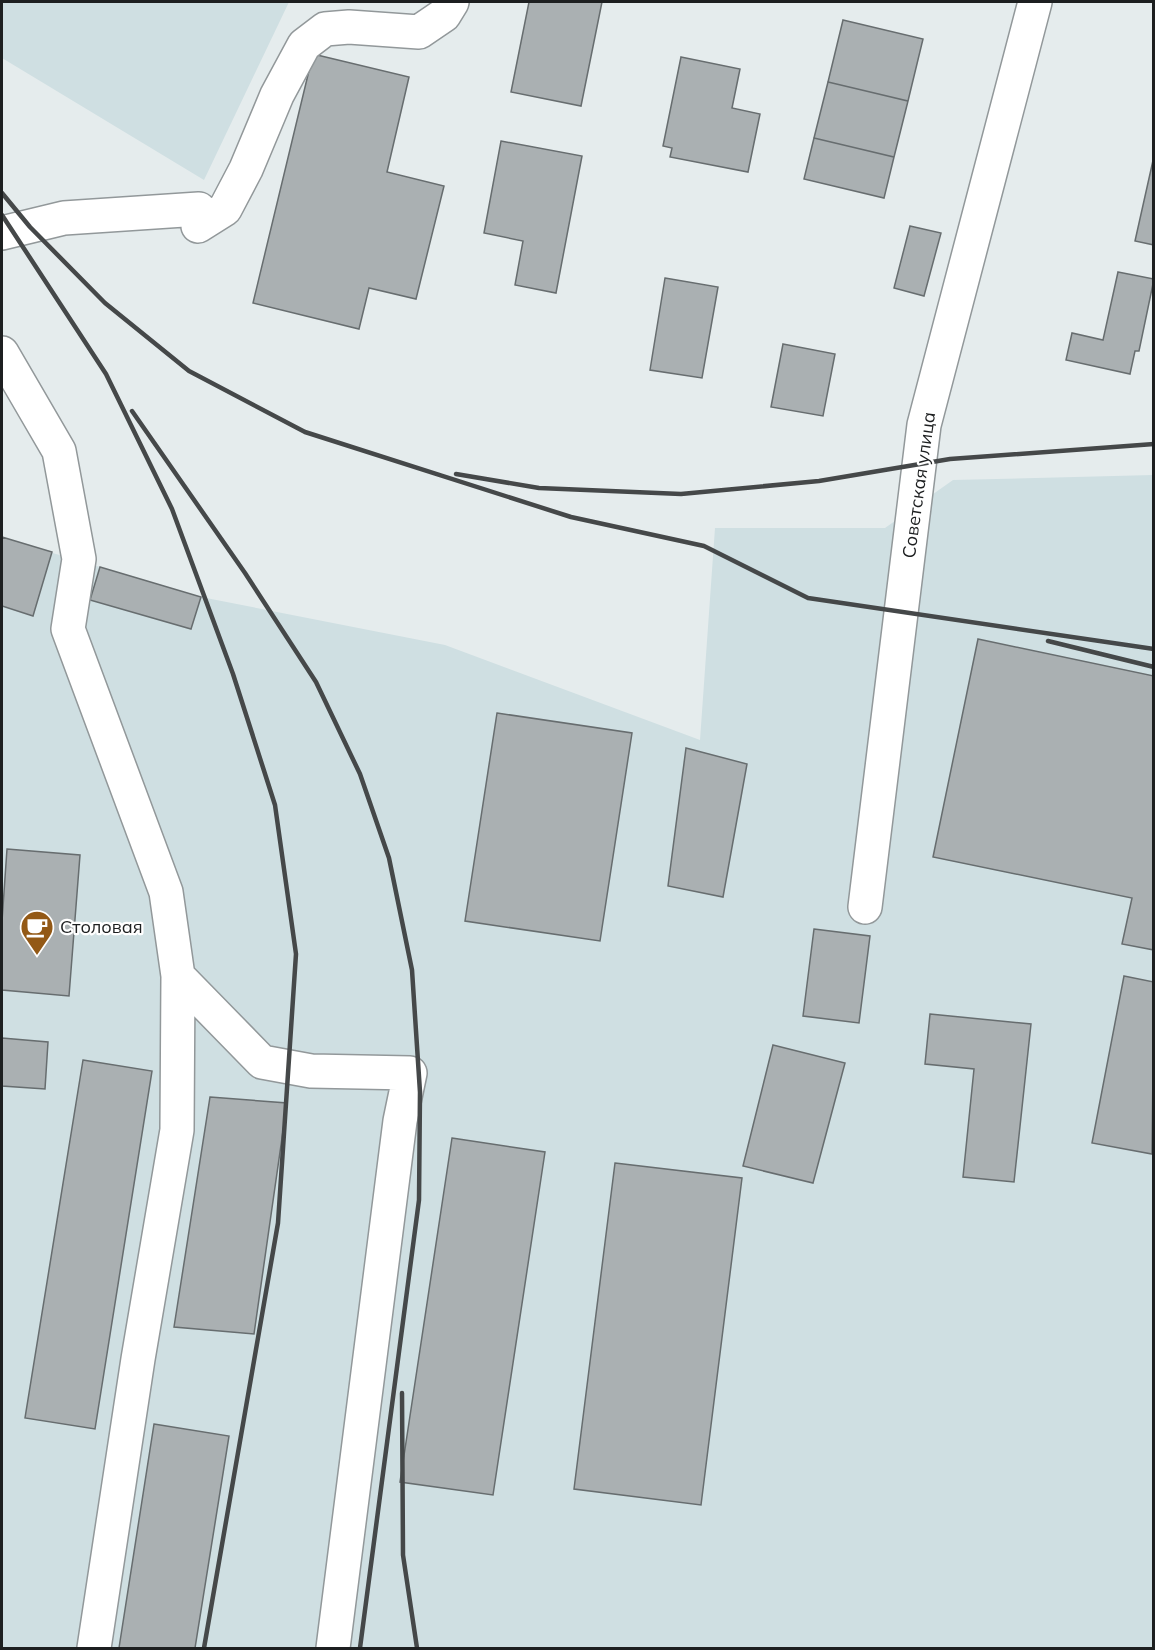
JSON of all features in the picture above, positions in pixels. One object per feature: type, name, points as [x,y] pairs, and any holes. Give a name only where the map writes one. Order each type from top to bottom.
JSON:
[{"type":"street","points":[[2,233],[64,218],[149,210],[199,209],[198,226],[225,209],[246,170],[277,95],[304,45],[326,29],[349,27],[419,32],[444,15],[452,2]]},
{"type":"street","name":"Советская улица","points":[[865,907],[924,425],[1035,2]]},
{"type":"street","points":[[2,353],[59,451],[79,559],[68,629],[166,892],[178,976],[177,1130],[138,1359],[94,1648]]},
{"type":"street","points":[[178,976],[262,1062],[311,1071],[410,1073],[400,1121],[333,1648]]},
{"type":"shaded area","points":[[2,2],[289,2],[204,180],[2,58]]},
{"type":"shaded area","points":[[1153,475],[1153,1648],[2,1648],[2,538],[201,597],[445,645],[700,740],[715,528],[885,528],[953,480]]},
{"type":"building","points":[[529,2],[602,2],[581,106],[511,92]]},
{"type":"building","points":[[843,20],[923,39],[908,101],[828,82]]},
{"type":"building","points":[[313,54],[409,77],[387,172],[444,186],[416,299],[369,288],[359,329],[253,303]]},
{"type":"building","points":[[681,57],[740,69],[732,108],[760,114],[748,172],[670,157],[672,148],[663,146]]},
{"type":"building","points":[[828,82],[908,101],[894,157],[814,138]]},
{"type":"building","points":[[814,138],[894,157],[884,198],[804,179]]},
{"type":"building","points":[[501,141],[582,156],[556,293],[515,285],[523,241],[484,233]]},
{"type":"building","points":[[1154,156],[1154,245],[1135,241]]},
{"type":"building","points":[[910,226],[941,233],[924,296],[894,288]]},
{"type":"building","points":[[1118,272],[1154,279],[1139,351],[1135,351],[1130,374],[1066,360],[1072,333],[1103,340]]},
{"type":"building","points":[[665,278],[718,287],[702,378],[650,370]]},
{"type":"building","points":[[783,344],[835,354],[823,416],[771,407]]},
{"type":"building","points":[[2,537],[52,552],[33,616],[2,606]]},
{"type":"building","points":[[100,567],[201,597],[191,629],[90,600]]},
{"type":"building","points":[[978,639],[1154,676],[1154,950],[1122,944],[1132,898],[933,857]]},
{"type":"building","points":[[497,713],[632,733],[600,941],[465,921]]},
{"type":"building","points":[[686,748],[747,764],[723,897],[668,886]]},
{"type":"building","name":"Столовая","points":[[7,849],[80,855],[69,996],[2,990],[2,921]]},
{"type":"building","points":[[814,929],[870,936],[859,1023],[803,1016]]},
{"type":"building","points":[[1124,976],[1154,982],[1152,1154],[1092,1143]]},
{"type":"building","points":[[930,1014],[1031,1024],[1014,1182],[963,1177],[974,1069],[925,1064]]},
{"type":"building","points":[[2,1038],[48,1042],[45,1089],[2,1086]]},
{"type":"building","points":[[773,1045],[845,1063],[813,1183],[743,1166]]},
{"type":"building","points":[[83,1060],[152,1071],[95,1429],[25,1418]]},
{"type":"building","points":[[210,1097],[287,1103],[254,1334],[174,1327]]},
{"type":"building","points":[[452,1138],[545,1152],[493,1495],[400,1482]]},
{"type":"building","points":[[615,1163],[742,1178],[701,1505],[574,1489]]},
{"type":"building","points":[[154,1424],[229,1436],[195,1648],[119,1648]]},
{"type":"railway","points":[[2,193],[30,227],[105,303],[189,371],[305,432],[571,517],[704,546],[808,598],[1154,649]]},
{"type":"railway","points":[[2,215],[106,374],[172,509],[233,674],[275,805],[296,954],[278,1223],[204,1648]]},
{"type":"railway","points":[[132,411],[245,573],[316,682],[360,774],[389,858],[412,970],[420,1092],[419,1200],[360,1648]]},
{"type":"railway","points":[[456,474],[539,488],[681,494],[819,481],[950,459],[1154,444]]},
{"type":"railway","points":[[1048,641],[1154,667]]},
{"type":"railway","points":[[402,1393],[403,1555],[417,1648]]},
{"type":"place","name":"Столовая","points":[[37,956]]}]
